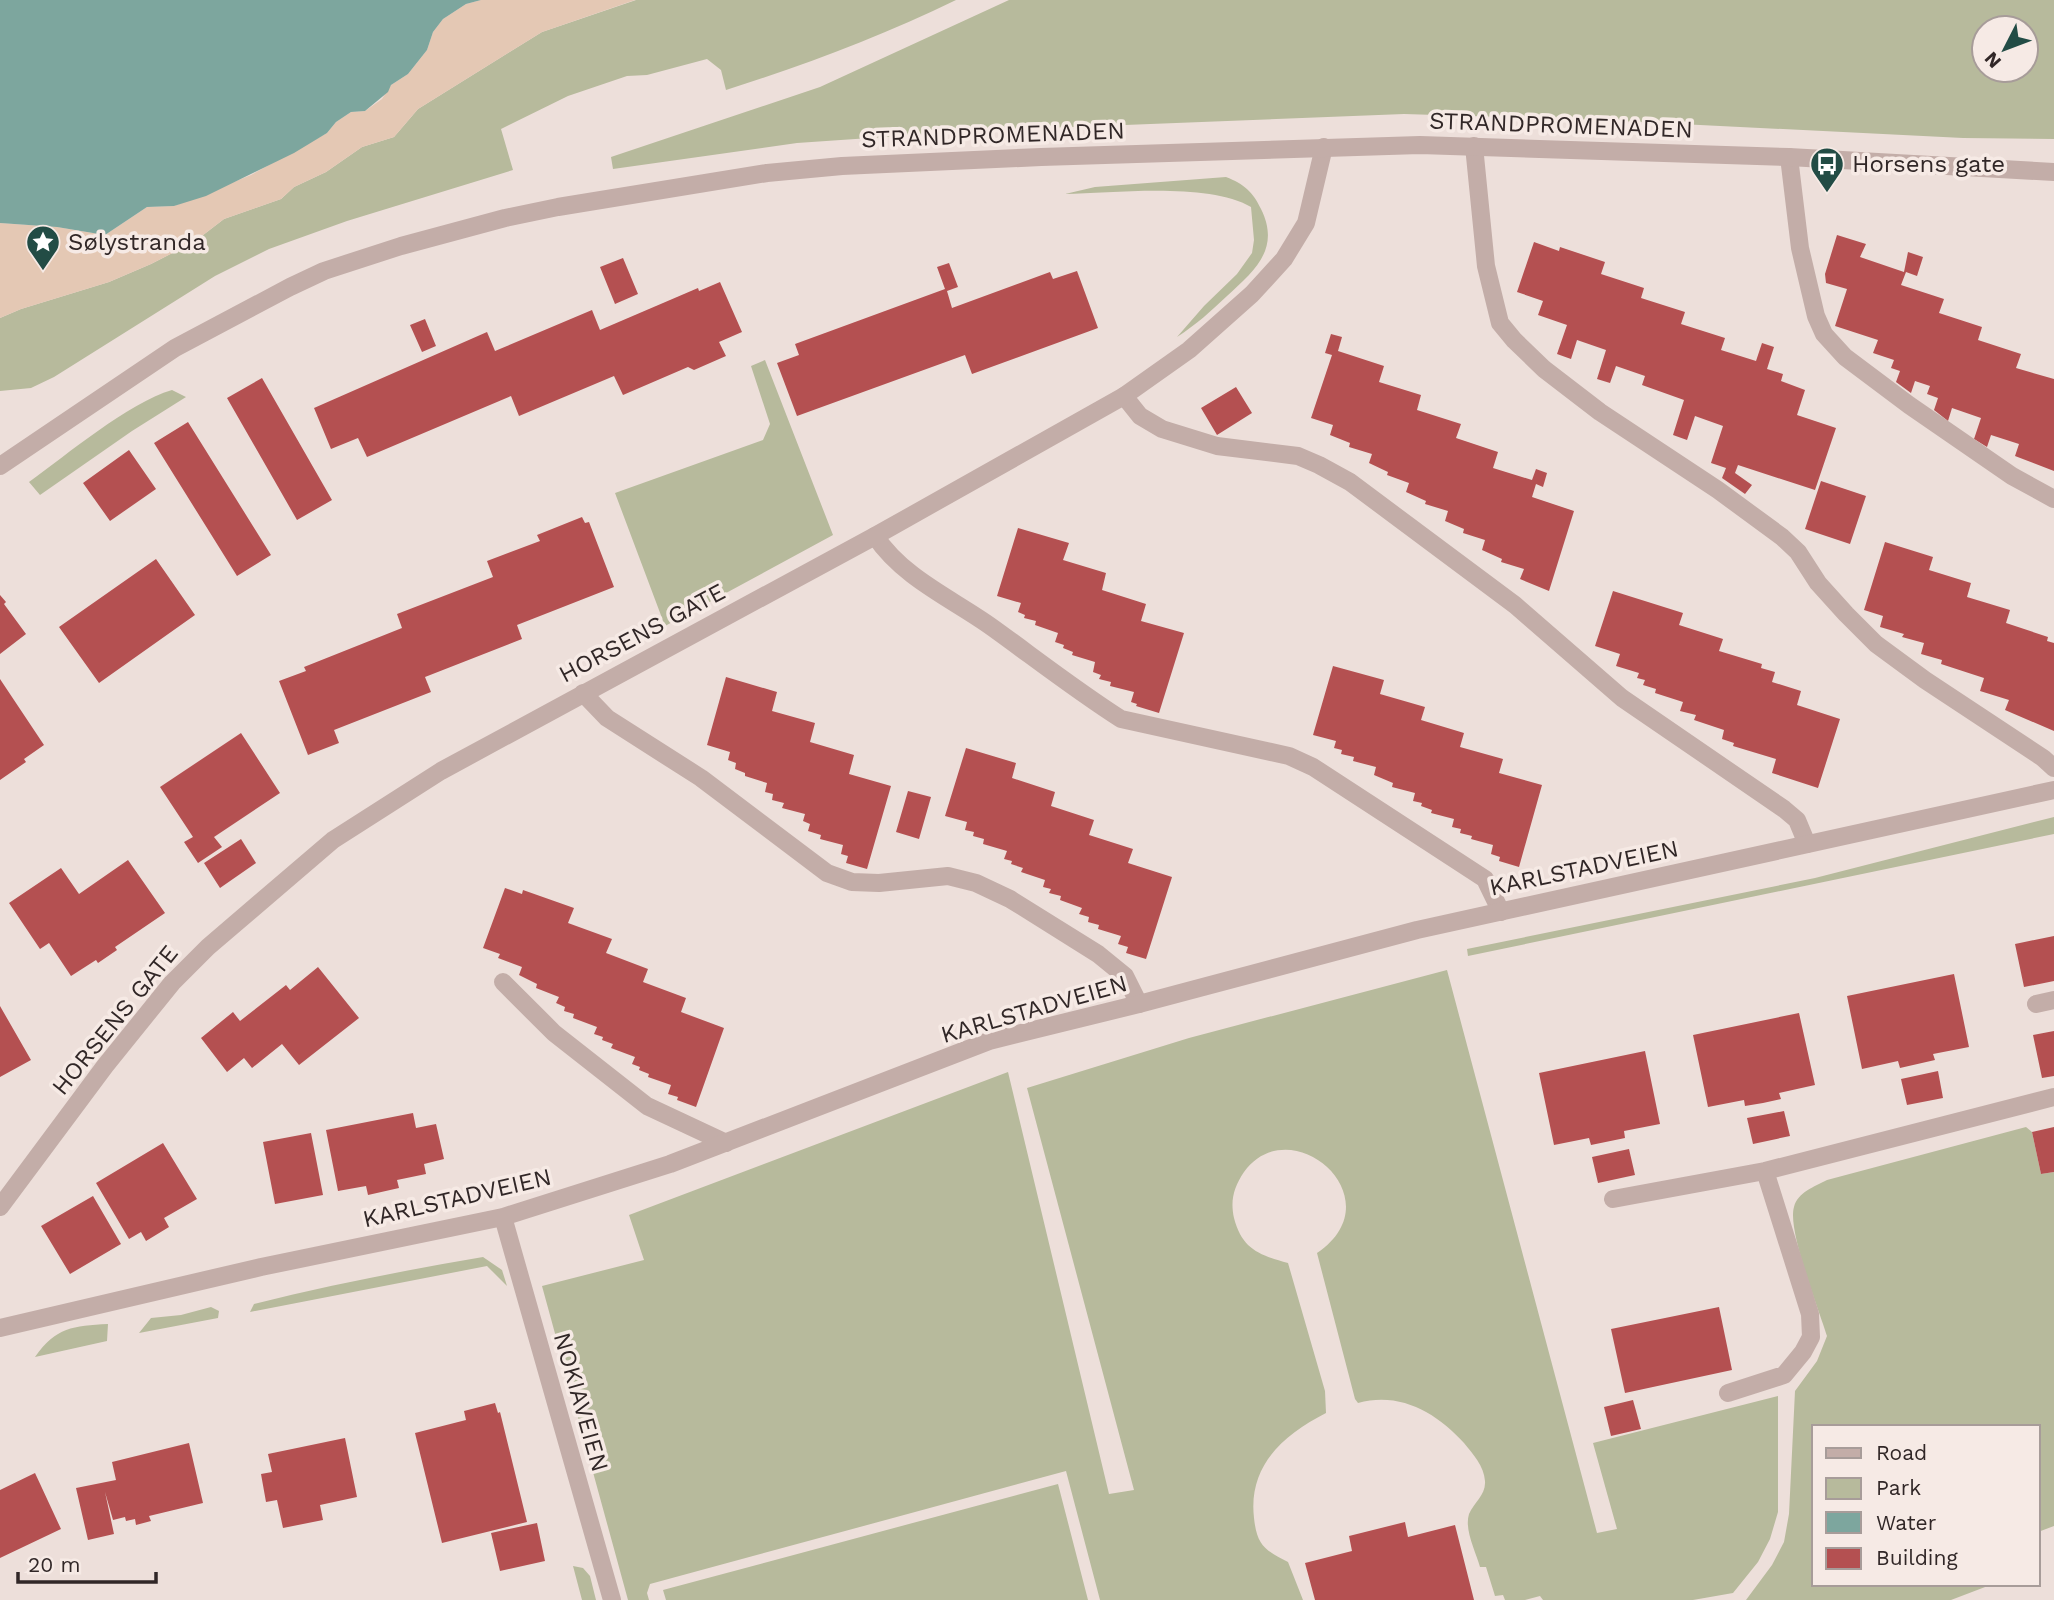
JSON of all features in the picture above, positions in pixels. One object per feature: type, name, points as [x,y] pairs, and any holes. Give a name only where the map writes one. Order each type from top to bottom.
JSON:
[{"type":"street","name":"STRANDPROMENADEN","points":[[0,466],[174,348],[324,271],[401,246],[505,218],[767,173],[842,166],[1324,147],[1474,146],[1789,157],[2054,172]]},
{"type":"street","points":[[1474,146],[1486,266],[1500,323],[1514,340],[1544,369],[1600,412],[1718,490],[1782,537],[1798,552],[1818,583],[1876,644],[2054,768]]},
{"type":"street","name":"HORSENS GATE","points":[[0,1207],[122,1044],[172,983],[208,947],[333,840],[441,771],[876,536],[1124,396],[1189,350],[1252,294],[1284,258],[1306,223],[1324,147]]},
{"type":"street","points":[[1789,157],[1800,248],[1815,316],[1824,334],[1845,357],[1909,405],[2012,476],[2054,499]]},
{"type":"street","points":[[1124,396],[1140,416],[1162,429],[1217,446],[1298,456],[1350,482],[1515,605],[1622,698],[1784,808],[1797,820],[1807,844]]},
{"type":"street","points":[[876,536],[888,555],[921,582],[991,627],[1121,719],[1289,756],[1313,767],[1485,879],[1501,912]]},
{"type":"street","points":[[583,693],[607,718],[701,778],[827,873],[852,882],[879,883],[948,876],[976,883],[1010,899],[1098,954],[1125,976],[1139,1004]]},
{"type":"street","name":"KARLSTADVEIEN","points":[[0,1328],[261,1266],[503,1217],[670,1164],[989,1041],[1418,930],[2054,790]]},
{"type":"street","points":[[503,982],[554,1033],[647,1106],[726,1143]]},
{"type":"street","points":[[2036,1003],[2054,1000]]},
{"type":"street","points":[[1613,1199],[1765,1171],[2054,1097]]},
{"type":"street","points":[[1728,1393],[1784,1376],[1811,1337],[1810,1314],[1765,1171]]},
{"type":"street","name":"NOKIAVEIEN","points":[[503,1217],[612,1600]]},
{"type":"green space","points":[[636,0],[956,0],[843,49],[726,90],[721,70],[707,59],[647,75],[627,76],[568,96],[501,129],[513,170],[347,221],[269,249],[215,276],[54,377],[31,388],[0,391],[0,318],[109,282],[194,242],[224,219],[281,199],[294,187],[326,172],[362,147],[394,137],[418,109],[542,32]]},
{"type":"green space","points":[[1009,0],[2054,0],[2054,139],[1963,138],[1600,120],[1404,114],[972,131],[797,143],[613,169],[611,157],[820,87]]},
{"type":"green space","points":[[1226,177],[1247,189],[1258,203],[1266,223],[1266,248],[1262,258],[1247,277],[1203,318],[1177,337],[1237,274],[1252,253],[1254,240],[1251,207],[1233,199],[1187,192],[1065,194],[1095,187]]},
{"type":"green space","points":[[765,360],[833,535],[665,626],[615,493],[763,440],[770,424],[751,366]]},
{"type":"green space","points":[[172,390],[186,397],[40,495],[29,482],[118,417]]},
{"type":"green space","points":[[2054,817],[2054,834],[1468,956],[1467,949],[1815,878]]},
{"type":"green space","points":[[1447,970],[1597,1533],[1617,1529],[1593,1443],[1778,1396],[1778,1512],[1770,1539],[1758,1562],[1733,1593],[1693,1600],[1543,1600],[1540,1596],[1525,1600],[1505,1600],[1503,1595],[1495,1596],[1486,1567],[1480,1567],[1468,1527],[1469,1514],[1485,1486],[1483,1470],[1474,1456],[1442,1422],[1417,1407],[1388,1400],[1358,1403],[1355,1399],[1317,1253],[1339,1231],[1346,1208],[1341,1187],[1328,1168],[1309,1155],[1286,1150],[1264,1155],[1244,1172],[1235,1188],[1232,1205],[1237,1229],[1247,1244],[1268,1257],[1288,1263],[1325,1391],[1326,1413],[1296,1431],[1272,1454],[1257,1483],[1254,1499],[1257,1535],[1268,1550],[1288,1562],[1303,1600],[1100,1600],[1066,1471],[650,1584],[647,1593],[649,1600],[628,1600],[542,1286],[644,1260],[629,1215],[1008,1072],[1109,1494],[1134,1490],[1027,1088],[1189,1038]]},
{"type":"green space","points":[[2026,1127],[2032,1132],[2041,1174],[2054,1172],[2054,1526],[2040,1531],[2040,1425],[1812,1425],[1812,1586],[1988,1586],[1951,1600],[1746,1600],[1772,1565],[1784,1542],[1789,1514],[1795,1391],[1817,1361],[1827,1336],[1805,1270],[1793,1218],[1799,1197],[1827,1180]]},
{"type":"green space","points":[[483,1257],[502,1270],[507,1286],[487,1266],[250,1312],[254,1304],[283,1297]]},
{"type":"green space","points":[[211,1307],[219,1311],[218,1318],[139,1333],[151,1318],[181,1315]]},
{"type":"green space","points":[[108,1324],[107,1341],[35,1357],[50,1339],[66,1330]]},
{"type":"green space","points":[[1058,1484],[1088,1600],[666,1600],[663,1590]]},
{"type":"green space","points":[[573,1566],[583,1568],[590,1576],[596,1600],[582,1600]]},
{"type":"sand","points":[[481,0],[635,0],[542,32],[418,109],[394,137],[362,147],[326,172],[294,187],[281,199],[224,219],[194,242],[109,282],[0,318],[0,223],[57,227],[105,235],[147,207],[174,206],[251,175],[327,133],[336,122],[351,112],[365,111],[382,99],[391,85],[408,74],[427,50],[433,32],[443,19],[466,4]]},
{"type":"water","points":[[0,0],[481,0],[466,4],[443,19],[433,32],[427,50],[408,74],[391,85],[388,92],[365,111],[351,112],[336,122],[327,133],[294,153],[206,196],[174,206],[147,207],[105,235],[57,227],[0,223]]},
{"type":"building","points":[[1837,235],[1866,244],[1860,257],[1904,272],[1908,252],[1923,257],[1917,276],[1906,272],[1901,285],[1944,299],[1939,313],[1982,327],[1978,340],[2021,354],[2016,368],[2054,379],[2054,471],[2015,456],[2019,444],[1991,435],[1987,447],[1974,439],[1981,418],[1952,408],[1948,421],[1934,410],[1938,398],[1927,394],[1930,386],[1915,381],[1911,393],[1896,382],[1900,371],[1891,368],[1894,360],[1873,353],[1878,340],[1835,326],[1847,289],[1826,283],[1825,274]]},
{"type":"building","points":[[1534,242],[1559,251],[1560,247],[1605,262],[1601,274],[1644,288],[1641,298],[1685,312],[1681,324],[1725,338],[1721,350],[1756,361],[1762,343],[1774,347],[1767,369],[1783,374],[1781,381],[1805,390],[1797,415],[1836,428],[1815,490],[1738,465],[1735,473],[1752,485],[1745,494],[1722,478],[1726,468],[1711,463],[1723,426],[1695,416],[1687,440],[1673,435],[1684,400],[1642,385],[1645,376],[1616,366],[1610,383],[1597,379],[1606,350],[1577,340],[1571,359],[1557,354],[1567,325],[1538,315],[1543,301],[1517,292]]},
{"type":"building","points":[[623,258],[638,294],[615,304],[600,267]]},
{"type":"building","points":[[949,263],[958,287],[947,291],[952,308],[1050,272],[1053,279],[1077,271],[1098,328],[972,374],[965,355],[797,416],[777,363],[799,355],[795,344],[945,289],[937,267]]},
{"type":"building","points":[[720,282],[742,332],[719,342],[726,356],[694,370],[688,367],[623,395],[614,376],[519,416],[511,396],[367,457],[358,438],[331,449],[314,408],[487,332],[495,351],[592,310],[600,330],[698,288],[699,291]]},
{"type":"building","points":[[425,319],[436,346],[422,352],[410,325]]},
{"type":"building","points":[[1331,334],[1342,337],[1338,351],[1384,366],[1379,382],[1421,395],[1417,410],[1461,424],[1456,438],[1498,452],[1493,468],[1532,480],[1536,469],[1547,473],[1543,487],[1536,484],[1532,497],[1574,511],[1549,591],[1520,579],[1524,569],[1501,562],[1502,559],[1482,550],[1485,540],[1463,533],[1464,529],[1445,521],[1448,511],[1425,504],[1426,501],[1406,492],[1409,483],[1387,475],[1388,472],[1369,463],[1372,454],[1349,447],[1350,443],[1330,435],[1333,425],[1311,418],[1332,355],[1325,353]]},
{"type":"building","points":[[262,378],[332,500],[297,520],[227,398]]},
{"type":"building","points":[[1236,387],[1252,413],[1217,435],[1201,408]]},
{"type":"building","points":[[188,422],[271,555],[237,576],[154,443]]},
{"type":"building","points":[[129,450],[156,489],[110,521],[83,483]]},
{"type":"building","points":[[1821,481],[1866,496],[1850,544],[1805,529]]},
{"type":"building","points":[[582,517],[585,523],[589,522],[614,587],[517,625],[522,639],[425,677],[431,692],[334,730],[339,743],[308,755],[279,681],[306,671],[304,667],[402,628],[397,614],[493,577],[487,561],[540,541],[537,535]]},
{"type":"building","points":[[1018,528],[1069,543],[1063,560],[1106,573],[1102,590],[1146,604],[1141,621],[1184,633],[1159,713],[1131,702],[1134,692],[1110,686],[1111,682],[1099,679],[1101,675],[1093,672],[1095,662],[1072,655],[1073,652],[1063,648],[1064,645],[1055,642],[1058,633],[1024,618],[1025,615],[1018,612],[1021,603],[997,596]]},
{"type":"building","points":[[1885,542],[1933,557],[1929,570],[1971,583],[1967,597],[2010,610],[2006,623],[2048,637],[2047,641],[2054,643],[2054,731],[2005,710],[2009,700],[1980,691],[1984,678],[1941,664],[1942,660],[1921,654],[1924,643],[1880,627],[1883,616],[1864,610]]},
{"type":"building","points":[[156,559],[195,615],[99,683],[59,627]]},
{"type":"building","points":[[1613,591],[1683,613],[1679,625],[1723,639],[1719,651],[1762,664],[1761,668],[1775,672],[1772,682],[1801,691],[1797,705],[1840,719],[1818,788],[1772,773],[1776,759],[1733,746],[1734,743],[1722,739],[1724,730],[1694,720],[1696,715],[1680,711],[1683,702],[1655,693],[1656,689],[1643,685],[1645,680],[1637,678],[1639,673],[1616,666],[1620,654],[1595,646]]},
{"type":"building","points":[[0,595],[26,634],[0,654]]},
{"type":"building","points":[[1333,666],[1384,680],[1380,694],[1425,707],[1421,720],[1464,733],[1460,747],[1503,759],[1499,773],[1542,785],[1519,867],[1499,861],[1500,857],[1491,854],[1493,845],[1460,833],[1461,829],[1452,827],[1454,819],[1431,813],[1432,810],[1421,806],[1422,803],[1413,801],[1415,793],[1392,787],[1393,783],[1374,775],[1376,767],[1353,761],[1354,757],[1341,754],[1342,750],[1334,748],[1336,741],[1313,735]]},
{"type":"building","points":[[726,677],[777,692],[772,711],[815,723],[810,742],[854,755],[849,774],[891,786],[867,869],[846,863],[848,856],[841,854],[843,845],[820,839],[821,835],[808,831],[810,824],[803,821],[805,814],[782,808],[784,803],[772,800],[773,794],[765,792],[767,783],[745,776],[745,773],[735,769],[736,763],[728,760],[730,752],[707,745]]},
{"type":"building","points":[[0,679],[44,745],[0,780]]},
{"type":"building","points":[[241,733],[280,793],[214,837],[222,847],[198,863],[184,842],[193,837],[160,787]]},
{"type":"building","points":[[966,748],[1016,763],[1012,778],[1055,792],[1051,806],[1094,820],[1089,835],[1133,849],[1128,863],[1172,877],[1146,959],[1126,953],[1128,947],[1118,944],[1121,936],[1098,929],[1099,925],[1088,922],[1089,917],[1079,914],[1082,908],[1060,900],[1061,896],[1049,893],[1051,889],[1043,887],[1045,880],[1021,872],[1023,868],[1004,859],[1007,851],[983,844],[984,839],[965,830],[967,822],[945,816]]},
{"type":"building","points":[[908,791],[931,797],[919,839],[896,832]]},
{"type":"building","points":[[241,839],[256,863],[220,888],[204,863]]},
{"type":"building","points":[[128,860],[165,913],[115,947],[117,950],[98,963],[96,960],[71,976],[49,943],[40,949],[9,903],[61,868],[79,894]]},
{"type":"building","points":[[505,888],[522,894],[523,890],[574,908],[568,923],[612,939],[606,953],[648,969],[643,982],[686,998],[681,1012],[724,1028],[696,1107],[668,1094],[671,1085],[648,1077],[649,1074],[632,1064],[635,1057],[611,1048],[613,1044],[594,1034],[597,1027],[573,1018],[574,1014],[564,1011],[565,1007],[556,1003],[559,997],[536,988],[537,984],[519,975],[522,967],[498,958],[500,954],[483,948]]},
{"type":"building","points":[[2054,936],[2054,981],[2024,987],[2015,944]]},
{"type":"building","points":[[318,967],[359,1018],[299,1065],[282,1044],[252,1068],[244,1058],[227,1072],[201,1038],[233,1012],[240,1021],[286,985],[290,990]]},
{"type":"building","points":[[1954,974],[1969,1047],[1933,1054],[1935,1060],[1900,1068],[1898,1061],[1862,1069],[1847,996]]},
{"type":"building","points":[[0,1006],[31,1060],[0,1077]]},
{"type":"building","points":[[1799,1013],[1815,1085],[1779,1093],[1781,1099],[1763,1103],[1745,1106],[1744,1100],[1708,1107],[1693,1035]]},
{"type":"building","points":[[2054,1031],[2054,1076],[2042,1078],[2033,1035]]},
{"type":"building","points":[[1645,1051],[1660,1124],[1624,1131],[1625,1138],[1591,1145],[1589,1138],[1554,1145],[1539,1073]]},
{"type":"building","points":[[1938,1071],[1943,1098],[1907,1105],[1901,1079]]},
{"type":"building","points":[[1784,1111],[1790,1136],[1753,1144],[1747,1118]]},
{"type":"building","points":[[413,1113],[416,1128],[436,1124],[444,1159],[424,1164],[426,1174],[397,1180],[399,1188],[368,1195],[366,1186],[338,1191],[326,1130]]},
{"type":"building","points":[[2054,1127],[2054,1172],[2041,1174],[2032,1132]]},
{"type":"building","points":[[311,1133],[323,1195],[275,1204],[263,1142]]},
{"type":"building","points":[[163,1143],[197,1199],[164,1218],[169,1227],[146,1241],[141,1232],[129,1239],[96,1183]]},
{"type":"building","points":[[1629,1149],[1635,1175],[1598,1183],[1592,1157]]},
{"type":"building","points":[[93,1196],[121,1244],[70,1274],[41,1226]]},
{"type":"building","points":[[1719,1307],[1732,1370],[1625,1393],[1611,1329]]},
{"type":"building","points":[[1633,1400],[1641,1429],[1611,1436],[1604,1407]]},
{"type":"building","points":[[495,1403],[498,1413],[500,1412],[527,1522],[442,1543],[415,1433],[466,1420],[464,1411]]},
{"type":"building","points":[[345,1438],[357,1497],[320,1505],[323,1520],[283,1528],[277,1500],[266,1502],[261,1474],[272,1472],[268,1454]]},
{"type":"building","points":[[189,1443],[203,1503],[149,1516],[151,1521],[136,1525],[135,1519],[126,1521],[125,1517],[113,1520],[105,1492],[114,1534],[88,1540],[76,1488],[116,1480],[112,1462]]},
{"type":"building","points":[[35,1473],[61,1529],[0,1558],[0,1490]]},
{"type":"building","points":[[1405,1522],[1408,1537],[1455,1525],[1474,1600],[1315,1600],[1305,1563],[1352,1551],[1349,1536]]},
{"type":"building","points":[[537,1523],[545,1561],[500,1571],[491,1533]]},
{"type":"place","name":"Horsens gate","points":[[1827,194]]},
{"type":"place","name":"Sølystranda","points":[[43,272]]}]
